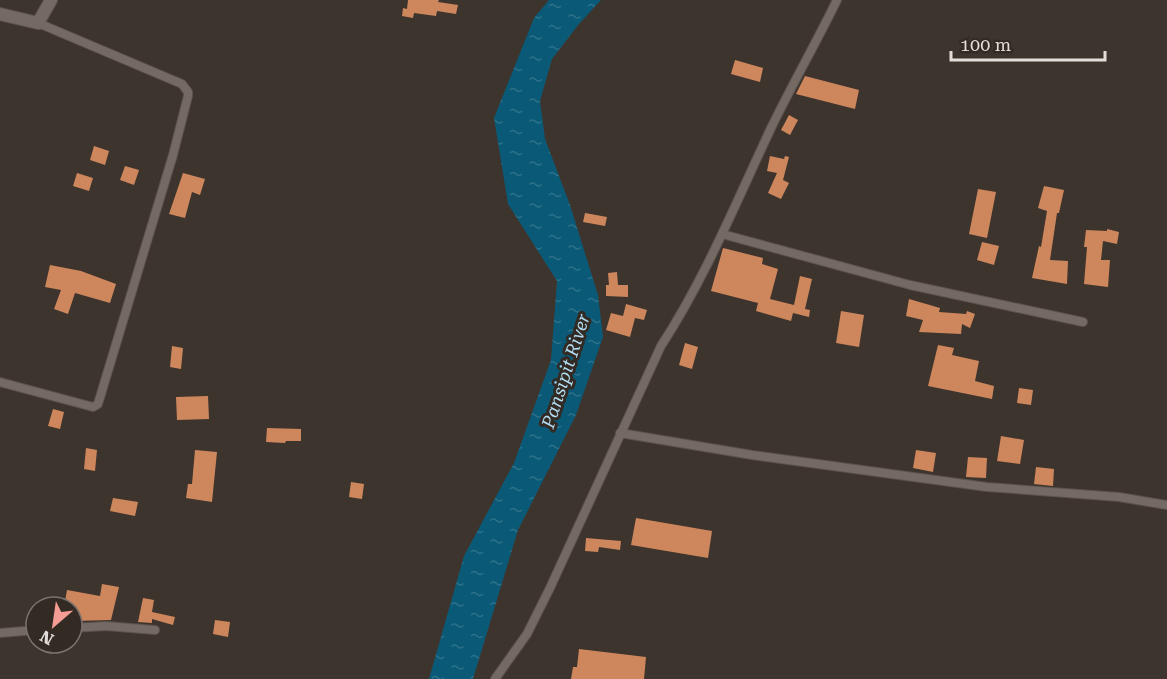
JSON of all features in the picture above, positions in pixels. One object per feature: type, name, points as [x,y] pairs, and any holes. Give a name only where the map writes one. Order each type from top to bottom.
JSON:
[{"type":"street","points":[[38,22],[51,0]]},
{"type":"street","points":[[495,679],[527,634],[546,597],[661,346],[680,316],[722,234],[773,125],[837,0]]},
{"type":"street","points":[[0,14],[38,22],[182,84],[189,92],[173,155],[98,404],[93,407],[0,382]]},
{"type":"street","points":[[722,234],[910,285],[1083,322]]},
{"type":"street","points":[[620,433],[752,455],[987,487],[1119,497],[1167,505]]},
{"type":"street","points":[[84,627],[106,626],[155,630]]},
{"type":"street","points":[[0,633],[24,631]]},
{"type":"water","name":"Pansipit River","points":[[549,0],[601,0],[552,59],[540,101],[545,139],[570,205],[598,295],[603,337],[576,415],[518,530],[473,679],[429,679],[464,556],[514,463],[551,360],[557,281],[508,204],[494,118],[534,18]]},
{"type":"building","points":[[408,0],[439,0],[438,2],[458,5],[456,14],[437,11],[436,16],[414,13],[413,18],[402,16],[403,8],[407,9]]},
{"type":"building","points":[[735,60],[763,68],[760,82],[731,74]]},
{"type":"building","points":[[805,76],[859,90],[855,109],[796,94]]},
{"type":"building","points":[[789,115],[798,120],[790,135],[781,130]]},
{"type":"building","points":[[94,146],[109,151],[105,165],[90,160]]},
{"type":"building","points":[[770,156],[784,159],[785,156],[789,157],[783,180],[789,183],[781,199],[768,193],[777,173],[767,171]]},
{"type":"building","points":[[125,166],[139,170],[134,185],[120,180]]},
{"type":"building","points":[[77,173],[93,178],[89,191],[73,186]]},
{"type":"building","points":[[183,173],[205,179],[200,195],[192,192],[185,218],[169,214]]},
{"type":"building","points":[[1044,186],[1064,190],[1059,213],[1057,213],[1050,260],[1068,261],[1067,284],[1032,278],[1039,246],[1041,247],[1047,211],[1038,208]]},
{"type":"building","points":[[978,189],[996,192],[987,238],[969,234]]},
{"type":"building","points":[[585,213],[607,217],[605,226],[583,222]]},
{"type":"building","points":[[1107,229],[1119,232],[1117,244],[1103,241],[1101,260],[1110,260],[1108,287],[1084,284],[1086,230],[1107,231]]},
{"type":"building","points":[[982,242],[999,246],[994,265],[977,260]]},
{"type":"building","points":[[723,248],[763,258],[762,264],[778,269],[770,299],[794,305],[800,276],[812,279],[805,309],[810,310],[809,317],[793,313],[791,321],[756,311],[758,303],[711,291]]},
{"type":"building","points":[[50,265],[81,271],[116,284],[110,303],[75,293],[68,314],[54,309],[61,290],[45,287]]},
{"type":"building","points":[[617,272],[618,285],[628,285],[628,297],[606,296],[606,285],[609,285],[608,273]]},
{"type":"building","points":[[909,299],[940,308],[939,312],[966,314],[967,311],[975,314],[970,328],[962,324],[961,334],[919,332],[923,320],[906,316]]},
{"type":"building","points":[[626,304],[647,310],[644,320],[635,318],[630,337],[606,330],[611,313],[623,316]]},
{"type":"building","points":[[841,311],[864,315],[859,347],[836,343]]},
{"type":"building","points":[[685,343],[698,347],[692,369],[679,365]]},
{"type":"building","points":[[938,345],[954,348],[952,355],[979,361],[975,381],[994,386],[992,399],[928,386]]},
{"type":"building","points":[[172,346],[183,348],[181,369],[170,367]]},
{"type":"building","points":[[1019,388],[1033,390],[1031,405],[1017,403]]},
{"type":"building","points":[[208,396],[209,419],[177,420],[176,397]]},
{"type":"building","points":[[53,409],[64,412],[60,429],[48,426]]},
{"type":"building","points":[[267,428],[301,429],[301,441],[266,442]]},
{"type":"building","points":[[1001,436],[1024,440],[1020,464],[997,461]]},
{"type":"building","points":[[86,448],[97,450],[95,471],[84,469]]},
{"type":"building","points":[[195,450],[217,452],[212,502],[186,498],[188,484],[192,484]]},
{"type":"building","points":[[916,450],[936,453],[933,472],[913,468]]},
{"type":"building","points":[[968,457],[987,458],[986,478],[966,477]]},
{"type":"building","points":[[1036,467],[1054,469],[1053,486],[1034,484]]},
{"type":"building","points":[[351,482],[364,484],[362,499],[349,497]]},
{"type":"building","points":[[113,498],[138,502],[135,516],[110,511]]},
{"type":"building","points":[[636,518],[712,531],[708,558],[631,545]]},
{"type":"building","points":[[586,538],[621,541],[620,550],[599,547],[598,552],[585,551]]},
{"type":"building","points":[[102,584],[119,587],[111,620],[84,621],[84,595],[66,595],[67,590],[100,596]]},
{"type":"building","points":[[143,598],[154,600],[152,612],[175,617],[173,625],[152,619],[152,623],[138,622]]},
{"type":"building","points":[[215,620],[230,622],[228,637],[213,634]]},
{"type":"building","points":[[579,649],[646,657],[644,679],[571,679],[573,667],[577,667]]}]
